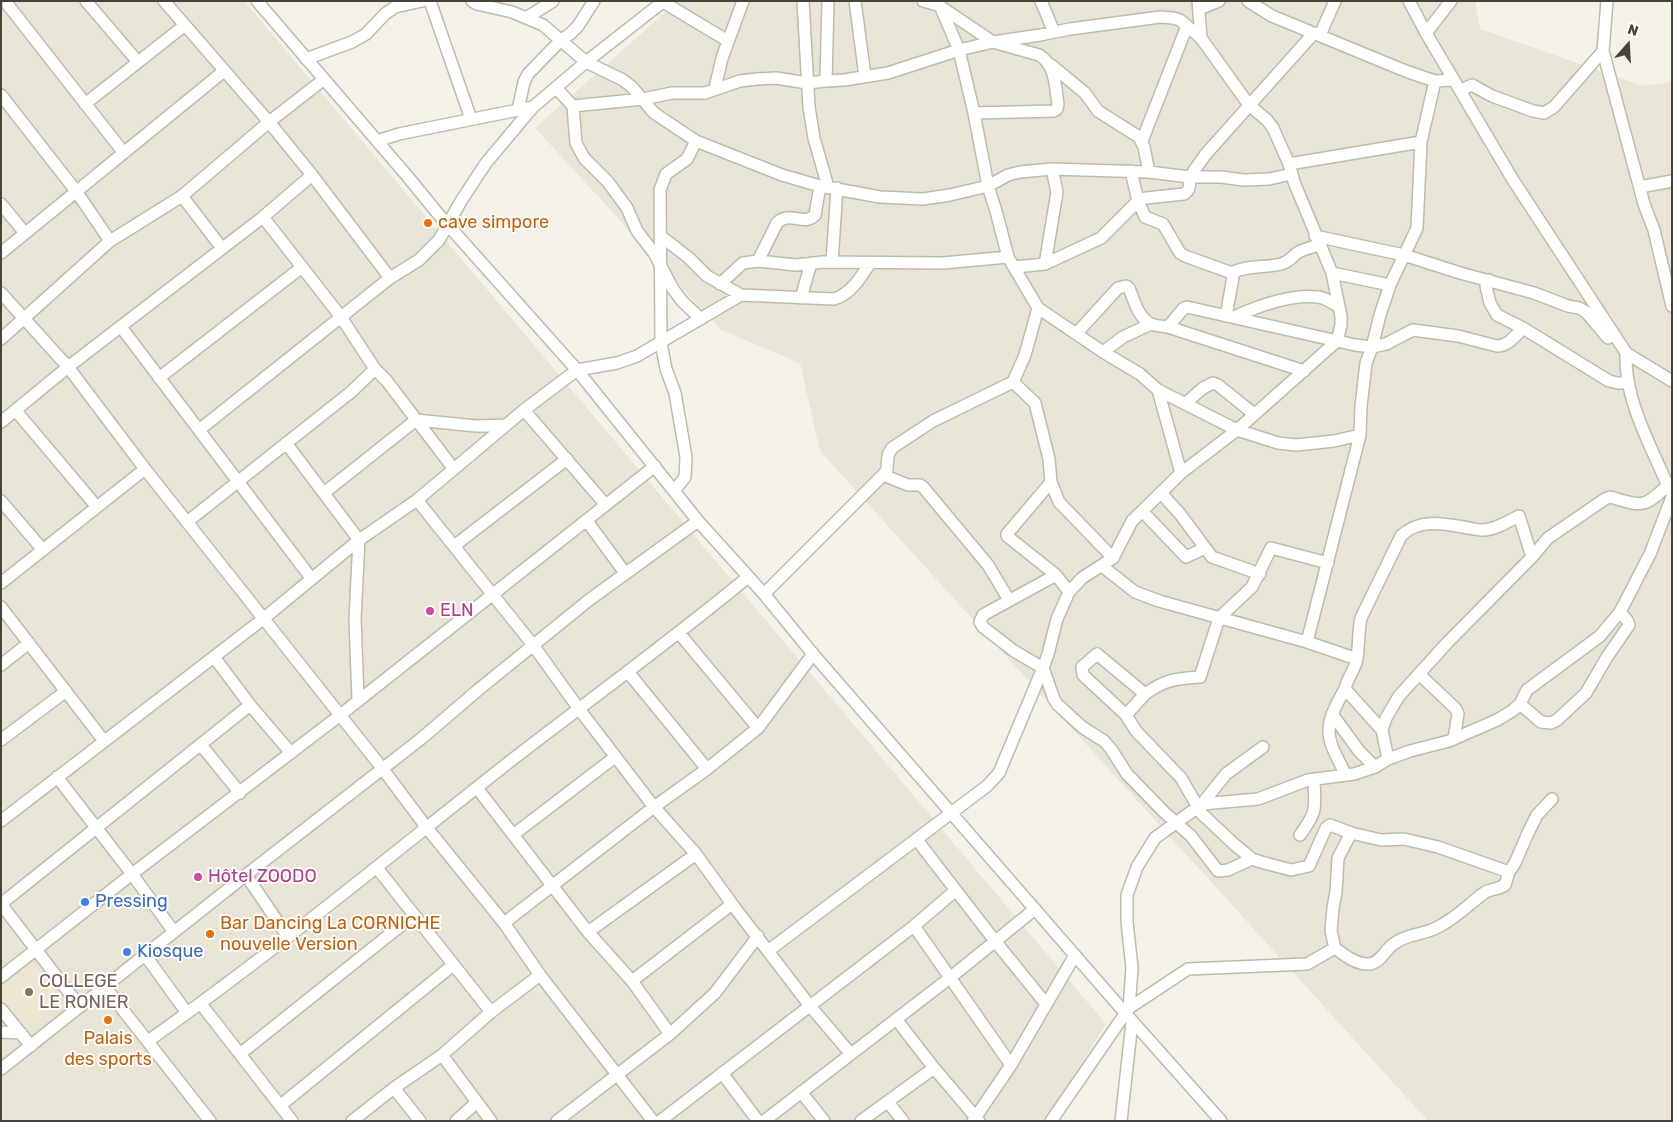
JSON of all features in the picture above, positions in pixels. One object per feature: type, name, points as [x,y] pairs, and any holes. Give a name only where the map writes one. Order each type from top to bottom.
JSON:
[{"type":"street","points":[[86,1],[138,62]]},
{"type":"street","points":[[164,1],[269,122],[390,278]]},
{"type":"street","points":[[256,1],[448,226],[577,370],[698,520],[764,594],[813,654],[1221,1121]]},
{"type":"street","points":[[306,59],[352,42],[366,34],[385,14],[395,7],[422,1]]},
{"type":"street","points":[[430,1],[471,119]]},
{"type":"street","points":[[472,1],[477,4],[490,4],[543,25],[586,62],[623,80],[632,87],[654,114],[696,142],[782,175],[828,187],[880,197],[923,199],[950,195],[988,186],[1008,175],[1052,169],[1131,171],[1190,177],[1261,180],[1290,169],[1421,142]]},
{"type":"street","points":[[526,18],[553,1]]},
{"type":"street","points":[[518,110],[524,82],[528,74],[561,40],[578,26],[594,1]]},
{"type":"street","points":[[716,88],[722,58],[743,1]]},
{"type":"street","points":[[804,1],[807,83],[814,138],[828,187],[832,262]]},
{"type":"street","points":[[826,81],[828,1]]},
{"type":"street","points":[[855,1],[865,76]]},
{"type":"street","points":[[923,1],[938,3],[992,42],[1039,55],[1045,59],[1085,94],[1098,111],[1128,128],[1139,137],[1142,141],[1149,172]]},
{"type":"street","points":[[1041,1],[1054,32]]},
{"type":"street","points":[[1201,38],[1199,5],[1219,1]]},
{"type":"street","points":[[1248,1],[1272,16],[1408,72],[1435,81],[1454,80]]},
{"type":"street","points":[[720,284],[744,263],[758,261],[785,265],[832,262],[1011,262],[1045,264],[1102,238],[1137,200],[1184,194],[1190,188],[1190,177],[1205,155],[1249,105],[1317,34],[1335,1]]},
{"type":"street","points":[[1200,805],[1258,799],[1314,779],[1354,774],[1419,748],[1454,739],[1497,720],[1520,704],[1526,690],[1600,636],[1620,612],[1650,554],[1670,492],[1638,414],[1628,383],[1624,350],[1513,180],[1426,34],[1409,1]]},
{"type":"street","points":[[1426,34],[1451,1]]},
{"type":"street","points":[[1607,1],[1603,51],[1640,187],[1654,230],[1672,306]]},
{"type":"street","points":[[199,430],[390,278],[419,260],[439,240],[486,163],[533,107],[586,62],[663,2],[728,41]]},
{"type":"street","points":[[938,3],[959,50],[974,113],[988,186],[1011,262],[1038,308],[1140,374],[1158,390],[1236,430],[1278,443],[1296,445],[1334,441],[1360,435]]},
{"type":"street","points":[[8,6],[124,153]]},
{"type":"street","points":[[573,106],[643,100],[672,93],[705,93],[740,81],[757,79],[776,78],[807,83],[844,80],[888,73],[959,50],[992,42],[1160,17],[1173,18],[1187,26],[1201,38],[1249,105],[1268,120],[1273,128],[1332,273],[1341,325],[1337,341],[1236,430],[1181,473],[1132,521],[1113,558],[1082,578],[1069,592],[1056,619],[1043,668],[999,773],[987,786],[917,840],[768,950]]},
{"type":"street","points":[[85,104],[185,25]]},
{"type":"street","points":[[1142,141],[1187,26]]},
{"type":"street","points":[[1461,90],[1472,85],[1492,96],[1533,111],[1544,113],[1554,107],[1603,51]]},
{"type":"street","points":[[974,113],[1054,111],[1057,109],[1058,104],[1051,65]]},
{"type":"street","points":[[1,253],[224,71]]},
{"type":"street","points":[[1,339],[110,241],[182,196],[269,122],[323,80]]},
{"type":"street","points":[[1307,642],[1360,435],[1366,364],[1390,285],[1417,228],[1421,142],[1435,81]]},
{"type":"street","points":[[556,88],[573,106],[576,143],[580,152],[601,173],[627,208],[637,231],[654,253],[673,289],[682,301],[701,319]]},
{"type":"street","points":[[1,95],[76,191],[110,241]]},
{"type":"street","points":[[377,141],[533,107]]},
{"type":"street","points":[[674,491],[685,476],[686,457],[674,393],[666,369],[661,343],[662,237],[660,190],[662,180],[666,174],[687,159],[696,142]]},
{"type":"street","points":[[1045,264],[1057,192],[1052,169]]},
{"type":"street","points":[[1131,171],[1137,200],[1145,217],[1163,224],[1180,253],[1185,256],[1232,273],[1244,268],[1282,264],[1317,240],[1404,255],[1534,293],[1586,312],[1612,343],[1672,381]]},
{"type":"street","points":[[1,422],[221,247],[263,217],[312,176]]},
{"type":"street","points":[[1640,187],[1672,182]]},
{"type":"street","points":[[758,261],[777,223],[785,217],[808,220],[815,215],[828,187]]},
{"type":"street","points":[[182,196],[221,247]]},
{"type":"street","points":[[1,204],[25,233]]},
{"type":"street","points":[[263,217],[341,317],[375,369],[386,380],[453,468]]},
{"type":"street","points":[[662,237],[689,258],[707,276],[741,295],[834,299],[840,297],[857,282],[870,263]]},
{"type":"street","points":[[801,298],[811,263]]},
{"type":"street","points":[[159,378],[302,267]]},
{"type":"street","points":[[1230,316],[1232,273]]},
{"type":"street","points":[[1332,273],[1390,285]]},
{"type":"street","points":[[1488,280],[1486,286],[1490,303],[1496,315],[1523,328],[1609,381],[1628,383]]},
{"type":"street","points":[[1076,334],[1118,288],[1122,286],[1129,288],[1140,314],[1151,324],[1168,327],[1304,371]]},
{"type":"street","points":[[1,293],[68,367],[145,469],[382,768],[426,828],[504,923],[540,975],[653,1121]]},
{"type":"street","points":[[1,821],[214,657],[359,540],[417,500],[524,410],[577,370],[637,356],[741,295]]},
{"type":"street","points":[[1230,316],[1298,297],[1318,297],[1328,300],[1339,307]]},
{"type":"street","points":[[764,594],[883,475],[887,470],[888,455],[892,448],[933,421],[1013,382],[1025,355],[1038,308]]},
{"type":"street","points":[[1168,327],[1183,309],[1187,308],[1372,347],[1386,344],[1413,330],[1450,335],[1502,346],[1507,344],[1523,328]]},
{"type":"street","points":[[1104,352],[1123,337],[1151,324]]},
{"type":"street","points":[[121,328],[311,578]]},
{"type":"street","points":[[187,522],[351,392],[375,369]]},
{"type":"street","points":[[1013,382],[1035,403],[1049,459],[1051,482],[1059,502],[1113,558]]},
{"type":"street","points":[[1186,403],[1203,388],[1213,383],[1254,414]]},
{"type":"street","points":[[1158,390],[1181,473]]},
{"type":"street","points":[[524,410],[605,504]]},
{"type":"street","points":[[16,411],[97,507]]},
{"type":"street","points":[[324,493],[416,420],[476,426],[506,425]]},
{"type":"street","points":[[286,443],[359,540],[355,618],[358,700]]},
{"type":"street","points":[[454,546],[567,459]]},
{"type":"street","points":[[1,976],[339,716],[655,466]]},
{"type":"street","points":[[1,583],[145,469]]},
{"type":"street","points":[[883,475],[908,485],[920,485],[923,487],[988,565],[1009,600]]},
{"type":"street","points":[[1051,482],[1007,534],[1056,576],[1069,592]]},
{"type":"street","points":[[1388,759],[1382,730],[1386,718],[1399,696],[1548,538],[1610,497],[1641,504],[1670,492]]},
{"type":"street","points":[[1161,493],[1189,525],[1212,557],[1260,574]]},
{"type":"street","points":[[417,500],[534,645],[578,709],[615,757],[654,807],[696,854],[810,1006],[850,1053]]},
{"type":"street","points":[[1,502],[43,550]]},
{"type":"street","points":[[1143,512],[1184,556],[1188,557],[1205,548]]},
{"type":"street","points":[[1346,775],[1332,748],[1328,730],[1332,714],[1357,659],[1359,628],[1362,618],[1400,536],[1406,531],[1424,523],[1484,530],[1519,516],[1532,557]]},
{"type":"street","points":[[1,1069],[422,738],[534,645],[625,573],[698,520]]},
{"type":"street","points":[[587,521],[625,573]]},
{"type":"street","points":[[1126,715],[1145,694],[1159,684],[1168,680],[1200,677],[1219,618],[1252,587],[1271,548],[1328,563]]},
{"type":"street","points":[[1102,566],[1135,592],[1159,602],[1307,642],[1357,659]]},
{"type":"street","points":[[1056,576],[983,615],[980,622],[983,627],[1014,651],[1043,668],[1057,704],[1082,727],[1104,741],[1126,774],[1164,813],[1191,836],[1218,871],[1228,870],[1252,859]]},
{"type":"street","points":[[148,1041],[201,1004],[288,937],[578,709],[679,633],[748,577]]},
{"type":"street","points":[[1,607],[104,741]]},
{"type":"street","points":[[1520,704],[1541,722],[1551,723],[1557,720],[1586,693],[1627,628],[1629,624],[1620,612]]},
{"type":"street","points":[[679,633],[758,728]]},
{"type":"street","points":[[1,664],[29,643]]},
{"type":"street","points":[[504,923],[758,728],[813,654]]},
{"type":"street","points":[[1145,694],[1097,654],[1082,667],[1083,675],[1126,715],[1136,731],[1181,778],[1200,805],[1202,814],[1216,829],[1252,859],[1291,870],[1309,866],[1328,826],[1332,825],[1350,833],[1381,840],[1404,839],[1438,847],[1509,872]]},
{"type":"street","points":[[214,657],[250,705],[291,753]]},
{"type":"street","points":[[628,672],[707,769]]},
{"type":"street","points":[[1419,674],[1456,709],[1458,714],[1454,739]]},
{"type":"street","points":[[1345,689],[1382,730]]},
{"type":"street","points":[[1,740],[66,691]]},
{"type":"street","points":[[80,1007],[1,904],[250,705]]},
{"type":"street","points":[[1332,714],[1359,751],[1375,767]]},
{"type":"street","points":[[201,745],[240,793]]},
{"type":"street","points":[[1121,1121],[1132,968],[1127,922],[1127,895],[1137,867],[1155,838],[1200,805],[1226,774],[1263,747]]},
{"type":"street","points":[[513,835],[615,757]]},
{"type":"street","points":[[56,777],[132,874],[174,932]]},
{"type":"street","points":[[1300,835],[1316,808],[1314,779]]},
{"type":"street","points":[[477,788],[588,932],[632,981],[670,1034]]},
{"type":"street","points":[[1350,833],[1338,858],[1332,931],[1335,948],[1351,959],[1366,964],[1376,963],[1393,944],[1408,935],[1436,929],[1459,915],[1485,892],[1505,885],[1509,872],[1537,816],[1552,799]]},
{"type":"street","points":[[917,840],[1046,1004]]},
{"type":"street","points":[[588,932],[696,854]]},
{"type":"street","points":[[377,868],[491,1012]]},
{"type":"street","points":[[246,875],[288,937]]},
{"type":"street","points":[[660,1121],[914,926],[956,890]]},
{"type":"street","points":[[632,981],[732,904]]},
{"type":"street","points":[[764,1121],[951,977],[1034,909]]},
{"type":"street","points":[[240,1054],[414,915]]},
{"type":"street","points":[[914,926],[1010,1065]]},
{"type":"street","points":[[557,1121],[670,1034],[715,993],[758,936]]},
{"type":"street","points":[[1051,1121],[1129,1015],[1188,969],[1307,964],[1335,948]]},
{"type":"street","points":[[145,955],[187,1014]]},
{"type":"street","points":[[896,1019],[976,1119],[1075,956]]},
{"type":"street","points":[[281,1105],[453,965]]},
{"type":"street","points":[[352,1121],[442,1054],[491,1012],[540,975]]},
{"type":"street","points":[[105,987],[210,1121]]},
{"type":"street","points":[[201,1004],[292,1121]]},
{"type":"street","points":[[1,1009],[31,1046]]},
{"type":"street","points":[[1,1032],[21,1033]]},
{"type":"street","points":[[442,1054],[491,1121]]},
{"type":"street","points":[[862,1121],[934,1068]]},
{"type":"street","points":[[722,1073],[758,1121]]},
{"type":"street","points":[[394,1088],[420,1121]]},
{"type":"street","points":[[801,1092],[824,1121]]},
{"type":"street","points":[[456,1121],[477,1102]]},
{"type":"street","points":[[888,1102],[903,1121]]},
{"type":"shaded area","points":[[1,1],[244,1],[1106,1024],[1046,1121],[1,1121]]},
{"type":"shaded area","points":[[678,1],[1475,1],[1480,29],[1643,86],[1672,82],[1672,1121],[1428,1121],[820,451],[800,363],[721,330],[535,128]]},
{"type":"shaded area","name":"COLLEGE LE RONIER","points":[[32,961],[63,1000],[23,1031],[1,1003],[1,985]]},
{"type":"place","name":"cave simpore","points":[[428,223]]},
{"type":"place","name":"ELN","points":[[430,611]]},
{"type":"place","name":"Hôtel ZOODO","points":[[198,877]]},
{"type":"place","name":"Pressing","points":[[85,902]]},
{"type":"place","name":"Bar Dancing La CORNICHE nouvelle Version","points":[[210,934]]},
{"type":"place","name":"Kiosque","points":[[127,952]]},
{"type":"place","name":"COLLEGE LE RONIER","points":[[29,992]]},
{"type":"place","name":"Palais des sports","points":[[108,1020]]}]
